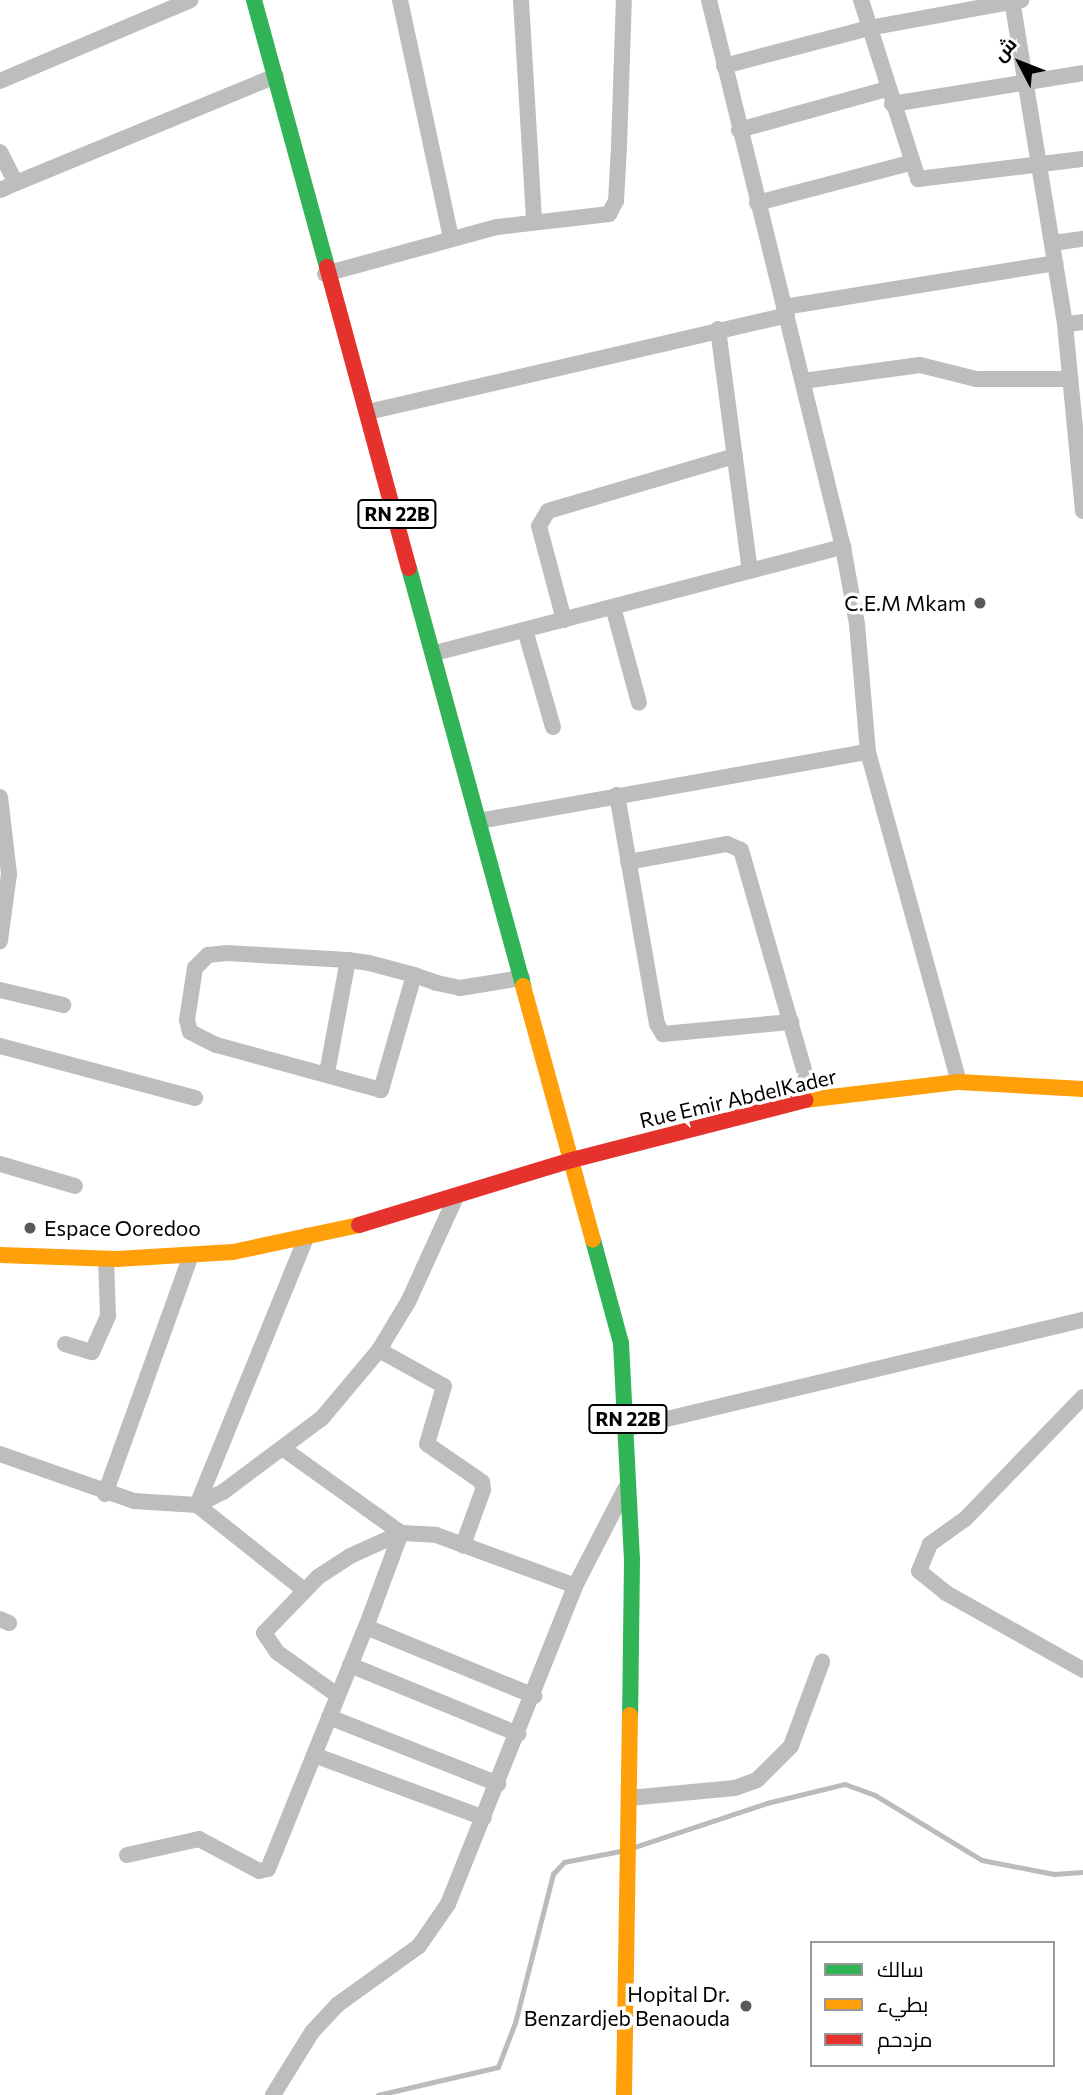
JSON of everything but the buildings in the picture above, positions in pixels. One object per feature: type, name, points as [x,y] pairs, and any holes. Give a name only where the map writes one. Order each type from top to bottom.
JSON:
[{"type":"main road","name":"RN 22B","points":[[254,0],[276,76],[325,274],[368,412],[436,653],[621,1343],[629,1428],[630,1478],[629,1821],[624,2095]]},
{"type":"main road","name":"Rue Emir AbdelKader","points":[[0,1255],[106,1259],[191,1255],[307,1236],[456,1198],[572,1160],[812,1098],[958,1082],[1083,1089]]},
{"type":"street","points":[[0,81],[191,0]]},
{"type":"street","points":[[400,0],[451,238]]},
{"type":"street","points":[[522,0],[534,222]]},
{"type":"street","points":[[325,274],[451,238],[534,222],[604,216],[616,201],[624,0]]},
{"type":"street","points":[[709,0],[723,66],[843,547],[857,624],[868,752],[958,1082]]},
{"type":"street","points":[[861,0],[909,163],[923,179],[1083,159]]},
{"type":"street","points":[[723,66],[869,28],[1015,1],[1074,387],[1082,500]]},
{"type":"street","points":[[739,130],[890,97],[1027,84],[1083,73]]},
{"type":"street","points":[[0,190],[276,76]]},
{"type":"street","points":[[0,152],[16,183]]},
{"type":"street","points":[[758,203],[909,163]]},
{"type":"street","points":[[1053,243],[1083,239]]},
{"type":"street","points":[[368,412],[785,311],[1055,263]]},
{"type":"street","points":[[1065,324],[1083,322]]},
{"type":"street","points":[[718,328],[750,571]]},
{"type":"street","points":[[803,381],[920,365],[976,379],[1074,387]]},
{"type":"street","points":[[564,620],[539,526],[548,511],[735,456]]},
{"type":"street","points":[[436,653],[843,547]]},
{"type":"street","points":[[613,607],[639,703]]},
{"type":"street","points":[[525,630],[553,727]]},
{"type":"street","points":[[479,821],[868,752]]},
{"type":"street","points":[[617,795],[657,1024],[663,1034],[791,1022]]},
{"type":"street","points":[[0,797],[4,848],[0,941]]},
{"type":"street","points":[[628,862],[727,844],[741,850],[812,1098]]},
{"type":"street","points":[[414,975],[386,1085],[381,1090],[362,1088],[327,1073],[198,1038],[187,1020],[195,968],[208,955],[285,953],[348,960],[414,975],[460,988],[522,978]]},
{"type":"street","points":[[327,1073],[348,960]]},
{"type":"street","points":[[0,990],[63,1005]]},
{"type":"street","points":[[0,1046],[195,1098]]},
{"type":"street","points":[[0,1164],[75,1186]]},
{"type":"street","points":[[0,1454],[105,1494],[160,1505],[197,1505],[285,1450],[322,1418],[379,1349],[409,1300],[456,1198]]},
{"type":"street","points":[[197,1505],[307,1236]]},
{"type":"street","points":[[105,1494],[191,1255]]},
{"type":"street","points":[[65,1344],[92,1352],[108,1317],[106,1259]]},
{"type":"street","points":[[629,1428],[1083,1320]]},
{"type":"street","points":[[379,1349],[444,1386],[427,1444],[482,1482],[483,1490],[463,1545]]},
{"type":"street","points":[[1083,1398],[964,1519],[930,1544],[919,1571],[946,1593],[1083,1670]]},
{"type":"street","points":[[285,1450],[401,1534]]},
{"type":"street","points":[[273,2095],[312,2032],[337,2004],[432,1931],[484,1818],[575,1586],[630,1478]]},
{"type":"street","points":[[197,1505],[304,1590]]},
{"type":"street","points":[[127,1855],[199,1839],[259,1871],[268,1869],[401,1534]]},
{"type":"street","points":[[337,1695],[266,1642],[264,1633],[304,1590],[350,1556],[401,1534],[436,1535],[575,1586]]},
{"type":"street","points":[[366,1627],[534,1696]]},
{"type":"street","points":[[629,1798],[735,1788],[757,1780],[791,1746],[822,1662]]},
{"type":"street","points":[[350,1665],[518,1734]]},
{"type":"street","points":[[329,1717],[498,1784]]},
{"type":"street","points":[[314,1755],[484,1818]]},
{"type":"waterway","points":[[635,1847],[767,1803],[845,1784],[875,1795],[982,1860],[1054,1874],[1083,1872]]},
{"type":"waterway","points":[[378,2095],[498,2067],[515,2023],[553,1874],[564,1862],[620,1851]]},
{"type":"traffic: fast","points":[[254,0],[327,267]]},
{"type":"traffic: fast","points":[[409,568],[523,986]]},
{"type":"traffic: fast","points":[[593,1240],[621,1343],[632,1560],[630,1715]]},
{"type":"traffic: slow","points":[[523,986],[593,1240]]},
{"type":"traffic: slow","points":[[805,1100],[959,1082],[1083,1089]]},
{"type":"traffic: slow","points":[[0,1255],[117,1259],[233,1252],[359,1225]]},
{"type":"traffic: slow","points":[[624,2095],[630,1715]]},
{"type":"traffic: jam","points":[[327,267],[409,568]]},
{"type":"traffic: jam","points":[[359,1225],[572,1160],[805,1100]]},
{"type":"place","name":"C.E.M Mkam","points":[[980,603]]},
{"type":"place","name":"Espace Ooredoo","points":[[30,1228]]},
{"type":"place","name":"Hopital Dr. Benzardjeb Benaouda","points":[[746,2006]]}]
